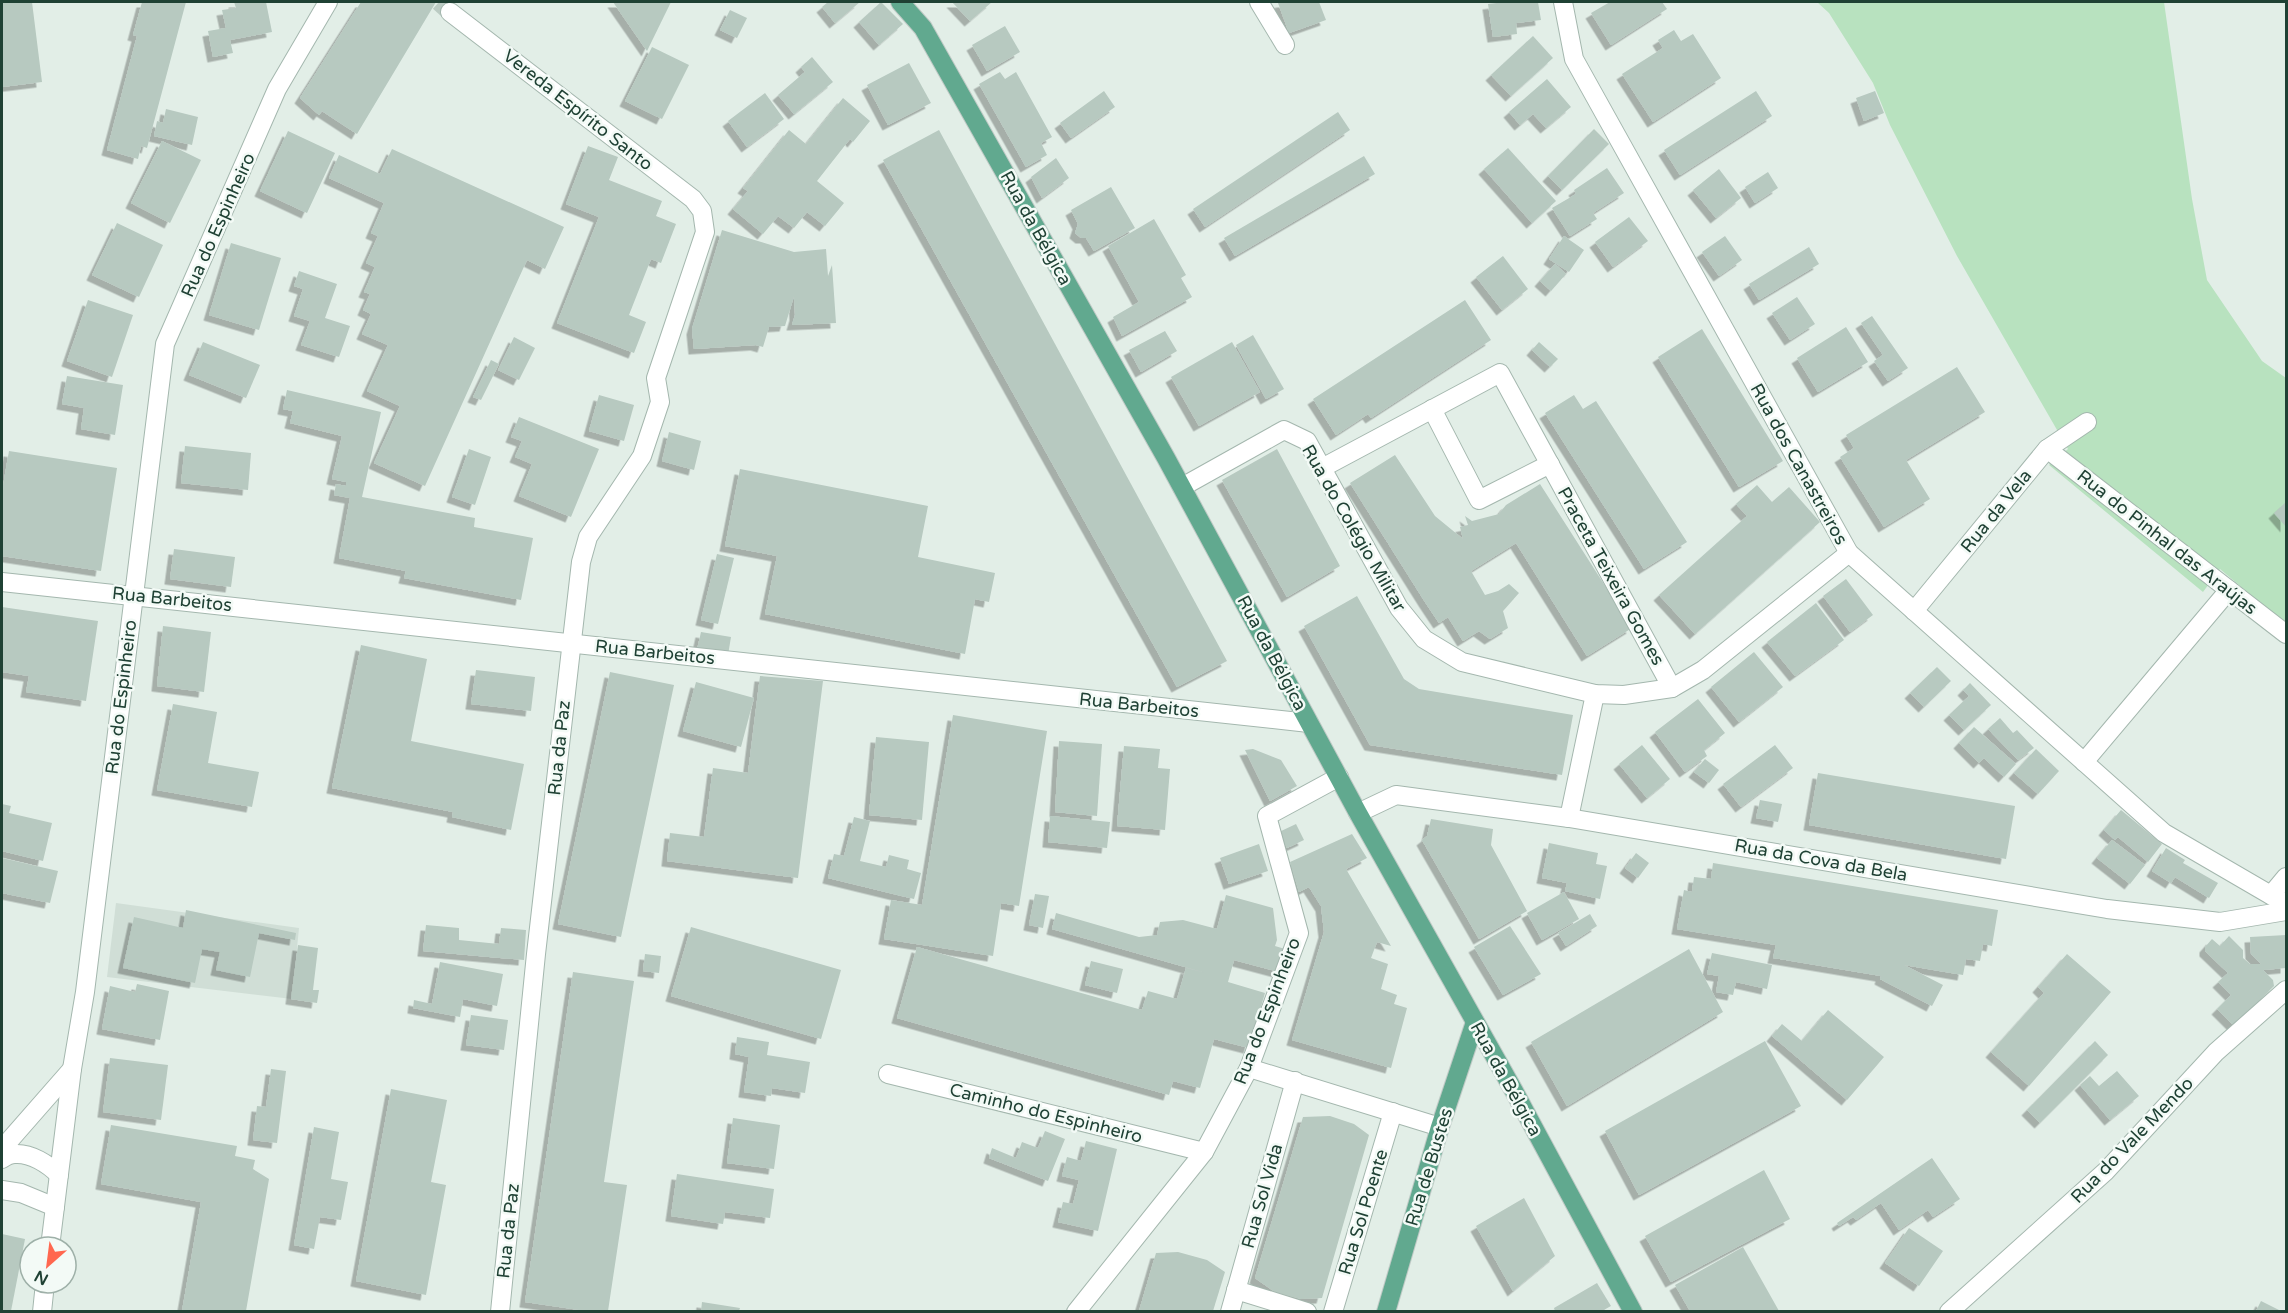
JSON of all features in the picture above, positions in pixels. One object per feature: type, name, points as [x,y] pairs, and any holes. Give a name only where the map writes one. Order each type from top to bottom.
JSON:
[{"type":"main road","name":"Rua da Bélgica","points":[[900,2],[923,28],[1182,487],[1358,813],[1633,1311]]},
{"type":"main road","name":"Rua de Bustes","points":[[1386,1311],[1440,1127],[1475,1022]]},
{"type":"street","name":"Rua do Espinheiro","points":[[52,1235],[72,1069],[85,992],[165,344],[278,89],[328,2]]},
{"type":"street","points":[[1259,2],[1285,45]]},
{"type":"street","name":"Rua dos Canastreiros","points":[[1563,2],[1574,59],[1849,553],[2164,833],[2279,900]]},
{"type":"street","name":"Vereda Espírito Santo","points":[[450,12],[693,199],[702,211]]},
{"type":"street","name":"Rua da Paz","points":[[500,1311],[536,954],[581,562],[588,537],[642,456],[660,402],[656,378],[705,232],[702,211]]},
{"type":"street","name":"Praceta Teixeira Gomes","points":[[1322,468],[1500,373],[1672,688]]},
{"type":"street","points":[[1432,409],[1479,500],[1550,464]]},
{"type":"street","name":"Rua da Vela","points":[[1914,611],[2047,449],[2087,422]]},
{"type":"street","name":"Rua do Colégio Militar","points":[[1182,487],[1284,430],[1306,441],[1399,608],[1424,639],[1462,662],[1595,694],[1624,695],[1672,688],[1703,670],[1849,553]]},
{"type":"street","name":"Rua do Pinhal das Araújas","points":[[2047,449],[2286,634]]},
{"type":"street","name":"Rua Barbeitos","points":[[2,582],[134,594],[1309,723]]},
{"type":"street","points":[[2084,762],[2229,590]]},
{"type":"street","points":[[1569,818],[1595,694]]},
{"type":"street","name":"Rua do Espinheiro","points":[[1076,1311],[1204,1152],[1249,1068],[1299,933],[1267,816],[1339,777]]},
{"type":"street","name":"Rua da Cova da Bela","points":[[1358,813],[1396,795],[1569,818],[2107,909],[2220,922],[2286,911]]},
{"type":"street","points":[[2279,900],[2286,877]]},
{"type":"street","name":"Rua do Vale Mendo","points":[[1949,1311],[2106,1172],[2216,1052],[2286,990]]},
{"type":"street","points":[[1249,1068],[1440,1127]]},
{"type":"street","points":[[2,1149],[72,1069]]},
{"type":"street","name":"Caminho do Espinheiro","points":[[888,1074],[1204,1152]]},
{"type":"street","name":"Rua Sol Vida","points":[[1230,1311],[1295,1082]]},
{"type":"street","name":"Rua Sol Poente","points":[[1333,1311],[1393,1112]]},
{"type":"street","points":[[2,1159],[15,1154],[39,1160],[59,1175]]},
{"type":"street","points":[[2,1190],[21,1193],[55,1207]]},
{"type":"street","points":[[1236,1290],[1307,1311]]},
{"type":"street","points":[[42,1311],[44,1295]]},
{"type":"shaded area","points":[[116,903],[299,928],[292,999],[107,977]]},
{"type":"green space","points":[[1817,2],[2164,2],[2192,199],[2207,280],[2262,361],[2286,378],[2286,625],[2220,569],[2203,592],[2049,465],[2068,449],[1957,256],[1890,125],[1873,83],[1829,13]]},
{"type":"building","points":[[2,2],[32,2],[42,82],[2,87]]},
{"type":"building","points":[[142,2],[186,2],[147,148],[141,146],[138,159],[107,150],[137,36],[133,35]]},
{"type":"building","points":[[234,2],[266,2],[272,32],[230,40],[233,53],[213,57],[208,31],[226,28],[222,10],[236,8]]},
{"type":"building","points":[[361,2],[436,2],[357,134],[322,111],[319,115],[300,98]]},
{"type":"building","points":[[613,2],[671,2],[647,51]]},
{"type":"building","points":[[828,2],[860,2],[835,23],[822,7]]},
{"type":"building","points":[[881,2],[903,24],[879,45],[859,22]]},
{"type":"building","points":[[952,2],[992,2],[970,21]]},
{"type":"building","points":[[1319,2],[1326,20],[1289,33],[1278,3]]},
{"type":"building","points":[[1538,2],[1541,20],[1516,23],[1517,34],[1493,37],[1488,4]]},
{"type":"building","points":[[1610,2],[1662,2],[1667,9],[1611,45],[1591,13]]},
{"type":"building","points":[[730,10],[747,18],[737,38],[720,30]]},
{"type":"building","points":[[1005,26],[1020,52],[987,71],[972,45]]},
{"type":"building","points":[[1674,30],[1681,41],[1693,34],[1721,78],[1653,122],[1622,74],[1663,48],[1658,40]]},
{"type":"building","points":[[1533,36],[1553,58],[1511,96],[1491,75]]},
{"type":"building","points":[[652,47],[689,65],[662,119],[625,101]]},
{"type":"building","points":[[812,57],[833,82],[794,114],[778,95],[805,72],[801,67]]},
{"type":"building","points":[[909,63],[931,103],[888,125],[867,85]]},
{"type":"building","points":[[1000,72],[1005,79],[1016,72],[1052,137],[1041,143],[1047,155],[1026,167],[979,84]]},
{"type":"building","points":[[1547,79],[1571,107],[1546,128],[1533,114],[1520,125],[1509,112]]},
{"type":"building","points":[[1104,91],[1115,107],[1071,138],[1060,123]]},
{"type":"building","points":[[1756,91],[1772,116],[1680,175],[1664,150]]},
{"type":"building","points":[[1875,91],[1884,113],[1864,121],[1856,98]]},
{"type":"building","points":[[765,93],[784,119],[747,147],[728,121]]},
{"type":"building","points":[[843,98],[870,121],[853,142],[850,139],[817,181],[844,203],[825,226],[807,212],[794,228],[778,216],[763,234],[733,209],[748,191],[743,188],[789,130],[806,144]]},
{"type":"building","points":[[166,109],[198,117],[192,145],[154,136],[157,121],[163,123]]},
{"type":"building","points":[[1338,112],[1350,130],[1205,227],[1193,209]]},
{"type":"building","points":[[1594,129],[1609,144],[1562,190],[1548,176]]},
{"type":"building","points":[[939,130],[1227,661],[1177,687],[883,160]]},
{"type":"building","points":[[288,131],[335,153],[307,213],[260,191]]},
{"type":"building","points":[[162,141],[201,160],[170,223],[131,203]]},
{"type":"building","points":[[588,146],[618,157],[609,180],[662,201],[656,216],[676,224],[661,263],[651,259],[629,315],[646,322],[634,353],[557,323],[599,217],[566,204]]},
{"type":"building","points":[[1508,148],[1556,201],[1532,223],[1484,169]]},
{"type":"building","points":[[392,149],[564,227],[545,269],[527,260],[425,486],[374,463],[400,406],[367,391],[388,345],[362,334],[371,314],[363,310],[370,294],[364,292],[375,267],[366,263],[378,236],[371,233],[384,203],[329,178],[339,155],[380,174]]},
{"type":"building","points":[[1364,156],[1375,174],[1235,256],[1224,238]]},
{"type":"building","points":[[1056,158],[1069,178],[1042,198],[1031,177]]},
{"type":"building","points":[[1607,168],[1624,193],[1593,213],[1597,219],[1570,236],[1552,208],[1576,194],[1574,190]]},
{"type":"building","points":[[1719,169],[1741,198],[1716,218],[1693,190]]},
{"type":"building","points":[[1768,172],[1778,188],[1755,203],[1745,187]]},
{"type":"building","points":[[1111,187],[1135,228],[1094,251],[1086,238],[1081,238],[1075,233],[1078,224],[1071,210]]},
{"type":"building","points":[[1629,217],[1648,241],[1613,267],[1595,242]]},
{"type":"building","points":[[1154,219],[1186,275],[1181,278],[1192,297],[1122,336],[1113,317],[1139,302],[1108,246]]},
{"type":"building","points":[[117,223],[163,245],[139,297],[92,275]]},
{"type":"building","points":[[722,230],[794,252],[826,249],[828,276],[832,265],[836,323],[792,325],[795,315],[794,296],[785,326],[769,327],[763,347],[756,345],[694,349],[692,329]]},
{"type":"building","points":[[1564,236],[1584,250],[1569,272],[1549,259]]},
{"type":"building","points":[[1725,236],[1742,260],[1719,276],[1702,252]]},
{"type":"building","points":[[231,243],[281,258],[259,330],[209,315]]},
{"type":"building","points":[[1809,247],[1819,264],[1759,300],[1749,284]]},
{"type":"building","points":[[1503,256],[1528,289],[1502,310],[1476,277]]},
{"type":"building","points":[[1555,264],[1566,274],[1551,291],[1540,281]]},
{"type":"building","points":[[299,271],[337,284],[325,318],[350,326],[339,357],[301,345],[310,321],[294,316],[303,289],[294,286]]},
{"type":"building","points":[[1797,297],[1815,324],[1790,340],[1772,313]]},
{"type":"building","points":[[88,300],[133,315],[112,377],[67,361]]},
{"type":"building","points":[[1465,300],[1491,340],[1371,418],[1368,414],[1336,435],[1313,399]]},
{"type":"building","points":[[1872,316],[1908,368],[1888,381],[1874,361],[1883,355],[1861,323]]},
{"type":"building","points":[[1846,327],[1868,362],[1818,392],[1797,358]]},
{"type":"building","points":[[1702,329],[1783,461],[1739,487],[1658,357]]},
{"type":"building","points":[[1165,331],[1177,351],[1141,372],[1129,350]]},
{"type":"building","points":[[1253,335],[1284,389],[1266,399],[1236,345]]},
{"type":"building","points":[[514,337],[535,348],[519,380],[498,370]]},
{"type":"building","points":[[203,342],[260,365],[246,398],[189,375]]},
{"type":"building","points":[[1232,342],[1260,392],[1199,426],[1171,377]]},
{"type":"building","points":[[1539,342],[1558,359],[1550,367],[1532,350]]},
{"type":"building","points":[[491,360],[499,364],[481,400],[473,397]]},
{"type":"building","points":[[1957,367],[1985,412],[1906,460],[1930,499],[1884,527],[1840,457],[1854,448],[1846,435]]},
{"type":"building","points":[[67,376],[123,385],[115,435],[81,429],[84,408],[62,404]]},
{"type":"building","points":[[287,390],[381,412],[362,497],[475,518],[474,527],[533,538],[521,600],[404,578],[406,571],[339,558],[350,498],[334,495],[336,484],[346,486],[346,482],[332,479],[342,436],[290,423],[293,411],[283,409]]},
{"type":"building","points":[[599,395],[634,405],[624,441],[589,431]]},
{"type":"building","points":[[1574,395],[1583,409],[1596,401],[1687,542],[1644,569],[1545,413]]},
{"type":"building","points":[[519,417],[599,449],[571,517],[519,496],[532,464],[515,457],[522,441],[511,437]]},
{"type":"building","points":[[669,432],[701,441],[694,470],[662,461]]},
{"type":"building","points":[[185,446],[251,453],[248,490],[181,483]]},
{"type":"building","points":[[469,449],[491,457],[475,505],[452,497]]},
{"type":"building","points":[[1277,449],[1340,566],[1287,597],[1222,480]]},
{"type":"building","points":[[9,451],[117,468],[101,571],[2,556],[2,492]]},
{"type":"building","points":[[1395,455],[1435,516],[1463,539],[1460,527],[1468,525],[1465,516],[1472,521],[1499,514],[1506,505],[1540,484],[1632,628],[1587,656],[1516,543],[1471,571],[1485,595],[1509,584],[1519,593],[1503,611],[1508,628],[1490,639],[1479,631],[1463,641],[1448,617],[1439,623],[1350,483]]},
{"type":"building","points":[[740,469],[928,506],[918,557],[995,573],[989,602],[975,599],[965,654],[765,614],[777,556],[725,546]]},
{"type":"building","points":[[1757,485],[1772,502],[1789,487],[1820,522],[1695,634],[1659,595],[1747,516],[1736,504]]},
{"type":"building","points":[[2286,502],[2286,527],[2274,513]]},
{"type":"building","points":[[174,549],[235,557],[231,587],[170,579]]},
{"type":"building","points":[[717,554],[734,558],[718,624],[701,620]]},
{"type":"building","points":[[1846,579],[1873,615],[1850,632],[1823,596]]},
{"type":"building","points":[[1357,596],[1404,679],[1419,689],[1573,715],[1562,775],[1370,745],[1304,626]]},
{"type":"building","points":[[1816,603],[1844,640],[1795,676],[1767,642]]},
{"type":"building","points":[[2,607],[98,621],[86,701],[26,692],[29,676],[2,672]]},
{"type":"building","points":[[163,626],[211,632],[204,692],[157,686]]},
{"type":"building","points":[[701,632],[731,637],[728,655],[697,650]]},
{"type":"building","points":[[361,645],[427,659],[411,741],[524,764],[511,830],[452,817],[453,812],[332,788]]},
{"type":"building","points":[[1754,652],[1783,687],[1739,722],[1711,687]]},
{"type":"building","points":[[1937,667],[1951,681],[1924,707],[1910,693]]},
{"type":"building","points":[[476,670],[535,677],[531,711],[471,704]]},
{"type":"building","points":[[610,672],[674,685],[621,937],[558,924]]},
{"type":"building","points":[[760,676],[823,681],[798,878],[667,861],[670,833],[704,837],[713,768],[748,773]]},
{"type":"building","points":[[696,682],[754,698],[741,747],[683,731]]},
{"type":"building","points":[[1970,683],[1991,705],[1964,730],[1949,715],[1969,696],[1963,690]]},
{"type":"building","points":[[1698,699],[1725,733],[1704,750],[1707,756],[1685,772],[1655,732]]},
{"type":"building","points":[[173,704],[217,712],[208,763],[259,772],[252,807],[157,790]]},
{"type":"building","points":[[953,715],[1047,731],[1019,906],[1001,903],[993,956],[884,939],[891,900],[922,905]]},
{"type":"building","points":[[2000,718],[2013,733],[2017,730],[2034,748],[2018,760],[1988,729]]},
{"type":"building","points":[[1974,727],[2016,764],[2004,777],[1984,758],[1979,763],[1959,743]]},
{"type":"building","points":[[876,737],[929,742],[922,820],[869,815]]},
{"type":"building","points":[[1059,741],[1102,744],[1097,816],[1055,812]]},
{"type":"building","points":[[1642,745],[1670,779],[1647,798],[1619,764]]},
{"type":"building","points":[[1775,745],[1793,768],[1741,807],[1723,784]]},
{"type":"building","points":[[1124,746],[1160,749],[1158,768],[1170,769],[1165,830],[1117,826]]},
{"type":"building","points":[[1253,749],[1281,760],[1297,786],[1270,801],[1245,750]]},
{"type":"building","points":[[2036,749],[2059,771],[2038,794],[2014,773]]},
{"type":"building","points":[[1705,759],[1719,770],[1709,783],[1694,772]]},
{"type":"building","points":[[1818,773],[2015,806],[2006,859],[1809,825]]},
{"type":"building","points":[[1760,800],[1782,804],[1778,822],[1756,818]]},
{"type":"building","points":[[2,804],[11,806],[9,813],[52,823],[43,861],[2,851]]},
{"type":"building","points":[[2121,810],[2162,844],[2148,862],[2118,837],[2115,840],[2104,830]]},
{"type":"building","points":[[1050,816],[1110,822],[1107,848],[1048,842]]},
{"type":"building","points":[[854,817],[870,821],[860,861],[886,867],[889,855],[909,860],[907,869],[921,873],[914,899],[828,878],[834,854],[844,856]]},
{"type":"building","points":[[1431,819],[1493,829],[1491,845],[1527,911],[1479,939],[1422,840],[1427,836]]},
{"type":"building","points":[[1296,824],[1304,840],[1287,848],[1279,832]]},
{"type":"building","points":[[1352,834],[1367,858],[1346,869],[1391,946],[1377,942],[1371,958],[1388,964],[1381,989],[1397,995],[1394,1004],[1407,1008],[1391,1068],[1292,1040],[1324,932],[1321,906],[1309,887],[1299,892],[1290,862]]},
{"type":"building","points":[[2112,840],[2145,865],[2130,884],[2097,858]]},
{"type":"building","points":[[1549,843],[1598,853],[1596,864],[1607,866],[1600,899],[1565,891],[1567,883],[1542,878]]},
{"type":"building","points":[[1259,844],[1268,871],[1229,884],[1220,858]]},
{"type":"building","points":[[2166,848],[2185,860],[2183,863],[2218,883],[2209,898],[2175,877],[2171,883],[2152,871]]},
{"type":"building","points":[[1636,853],[1649,863],[1638,878],[1625,868]]},
{"type":"building","points":[[2,858],[58,871],[50,903],[2,893]]},
{"type":"building","points":[[1713,863],[1998,910],[1992,946],[1983,944],[1980,961],[1966,959],[1963,975],[1904,965],[1943,985],[1932,1006],[1880,979],[1881,976],[1773,958],[1776,945],[1677,929],[1684,890],[1692,892],[1694,877],[1711,879]]},
{"type":"building","points":[[1564,892],[1579,919],[1542,940],[1527,913]]},
{"type":"building","points":[[1035,894],[1049,896],[1043,928],[1029,925]]},
{"type":"building","points":[[1226,895],[1273,908],[1277,940],[1275,946],[1285,949],[1279,972],[1234,960],[1228,982],[1265,993],[1249,1048],[1214,1039],[1200,1088],[1173,1081],[1169,1095],[897,1018],[917,947],[1142,1010],[1148,991],[1177,999],[1186,968],[1206,973],[1052,929],[1056,913],[1139,937],[1157,935],[1160,922],[1183,920],[1217,929]]},
{"type":"building","points":[[186,910],[296,933],[295,940],[259,933],[250,977],[216,970],[220,952],[202,949],[195,983],[123,968],[134,917],[183,928]]},
{"type":"building","points":[[1590,914],[1597,926],[1566,946],[1558,933]]},
{"type":"building","points":[[426,925],[459,928],[459,940],[499,944],[501,928],[526,930],[524,960],[423,951]]},
{"type":"building","points":[[1510,926],[1541,974],[1503,995],[1474,947]]},
{"type":"building","points":[[691,927],[841,970],[821,1039],[671,996]]},
{"type":"building","points":[[2286,935],[2286,968],[2263,970],[2273,980],[2274,986],[2234,1026],[2217,1009],[2231,995],[2218,982],[2228,973],[2205,951],[2205,947],[2212,939],[2220,946],[2229,936],[2243,950],[2243,958],[2250,964],[2261,964],[2251,954],[2250,937]]},
{"type":"building","points":[[298,945],[318,948],[313,990],[319,990],[317,1003],[291,999]]},
{"type":"building","points":[[1689,949],[1723,1012],[1567,1106],[1531,1042]]},
{"type":"building","points":[[1712,953],[1772,965],[1767,989],[1736,982],[1733,995],[1716,992],[1719,976],[1707,974]]},
{"type":"building","points":[[645,954],[661,956],[659,973],[643,971]]},
{"type":"building","points":[[2067,954],[2111,992],[2029,1086],[1991,1052],[2044,993],[2038,987]]},
{"type":"building","points":[[1091,961],[1123,969],[1117,993],[1085,985]]},
{"type":"building","points":[[440,962],[503,974],[497,1006],[463,999],[460,1017],[413,1008],[414,1000],[432,1004]]},
{"type":"building","points":[[573,972],[634,981],[604,1182],[627,1185],[608,1311],[586,1311],[525,1302]]},
{"type":"building","points":[[137,984],[169,991],[160,1040],[102,1029],[110,986],[135,992]]},
{"type":"building","points":[[1828,1010],[1884,1057],[1847,1100],[1772,1036],[1782,1024],[1802,1041]]},
{"type":"building","points":[[471,1015],[508,1020],[504,1050],[466,1045]]},
{"type":"building","points":[[737,1037],[769,1042],[767,1055],[810,1062],[805,1093],[772,1088],[771,1096],[744,1092],[749,1057],[735,1054]]},
{"type":"building","points":[[1765,1041],[1801,1106],[1639,1195],[1605,1131]]},
{"type":"building","points":[[2095,1041],[2108,1055],[2040,1123],[2027,1110]]},
{"type":"building","points":[[110,1058],[168,1065],[161,1120],[103,1112]]},
{"type":"building","points":[[271,1069],[286,1071],[277,1143],[253,1140],[257,1106],[266,1107]]},
{"type":"building","points":[[2117,1071],[2139,1096],[2110,1120],[2080,1085],[2090,1076],[2099,1086]]},
{"type":"building","points":[[391,1089],[447,1100],[431,1182],[446,1185],[426,1295],[356,1281]]},
{"type":"building","points":[[1330,1116],[1354,1124],[1369,1135],[1322,1298],[1301,1299],[1275,1292],[1255,1278],[1303,1117]]},
{"type":"building","points":[[733,1118],[780,1125],[774,1169],[727,1163]]},
{"type":"building","points":[[111,1125],[237,1146],[235,1156],[255,1160],[253,1169],[269,1179],[246,1311],[182,1311],[201,1202],[101,1184]]},
{"type":"building","points":[[314,1127],[339,1132],[331,1179],[348,1182],[341,1220],[320,1217],[314,1249],[294,1245]]},
{"type":"building","points":[[1045,1131],[1065,1139],[1048,1181],[989,1158],[992,1148],[1016,1158],[1022,1142],[1038,1148]]},
{"type":"building","points":[[1086,1141],[1117,1149],[1098,1231],[1058,1222],[1063,1202],[1073,1204],[1079,1180],[1062,1176],[1067,1157],[1081,1161]]},
{"type":"building","points":[[1932,1158],[1960,1199],[1933,1217],[1928,1210],[1899,1230],[1881,1203],[1856,1220],[1853,1217],[1839,1226],[1837,1223]]},
{"type":"building","points":[[1764,1170],[1790,1219],[1671,1282],[1645,1236]]},
{"type":"building","points":[[677,1174],[774,1189],[770,1218],[725,1212],[723,1224],[671,1216]]},
{"type":"building","points":[[1524,1198],[1555,1256],[1513,1291],[1476,1226]]},
{"type":"building","points":[[1909,1228],[1943,1251],[1919,1286],[1885,1263]]},
{"type":"building","points":[[2,1234],[18,1237],[18,1275],[11,1311],[2,1311]]},
{"type":"building","points":[[1743,1247],[1779,1311],[1690,1311],[1675,1285]]},
{"type":"building","points":[[1178,1252],[1207,1260],[1225,1272],[1213,1311],[1139,1311],[1156,1253]]},
{"type":"building","points":[[1597,1283],[1611,1306],[1602,1311],[1555,1311],[1554,1308]]},
{"type":"building","points":[[2261,1301],[2281,1311],[2256,1311]]},
{"type":"building","points":[[702,1302],[740,1308],[739,1311],[701,1311]]},
{"type":"tunnel","points":[[439,2],[450,12]]}]
